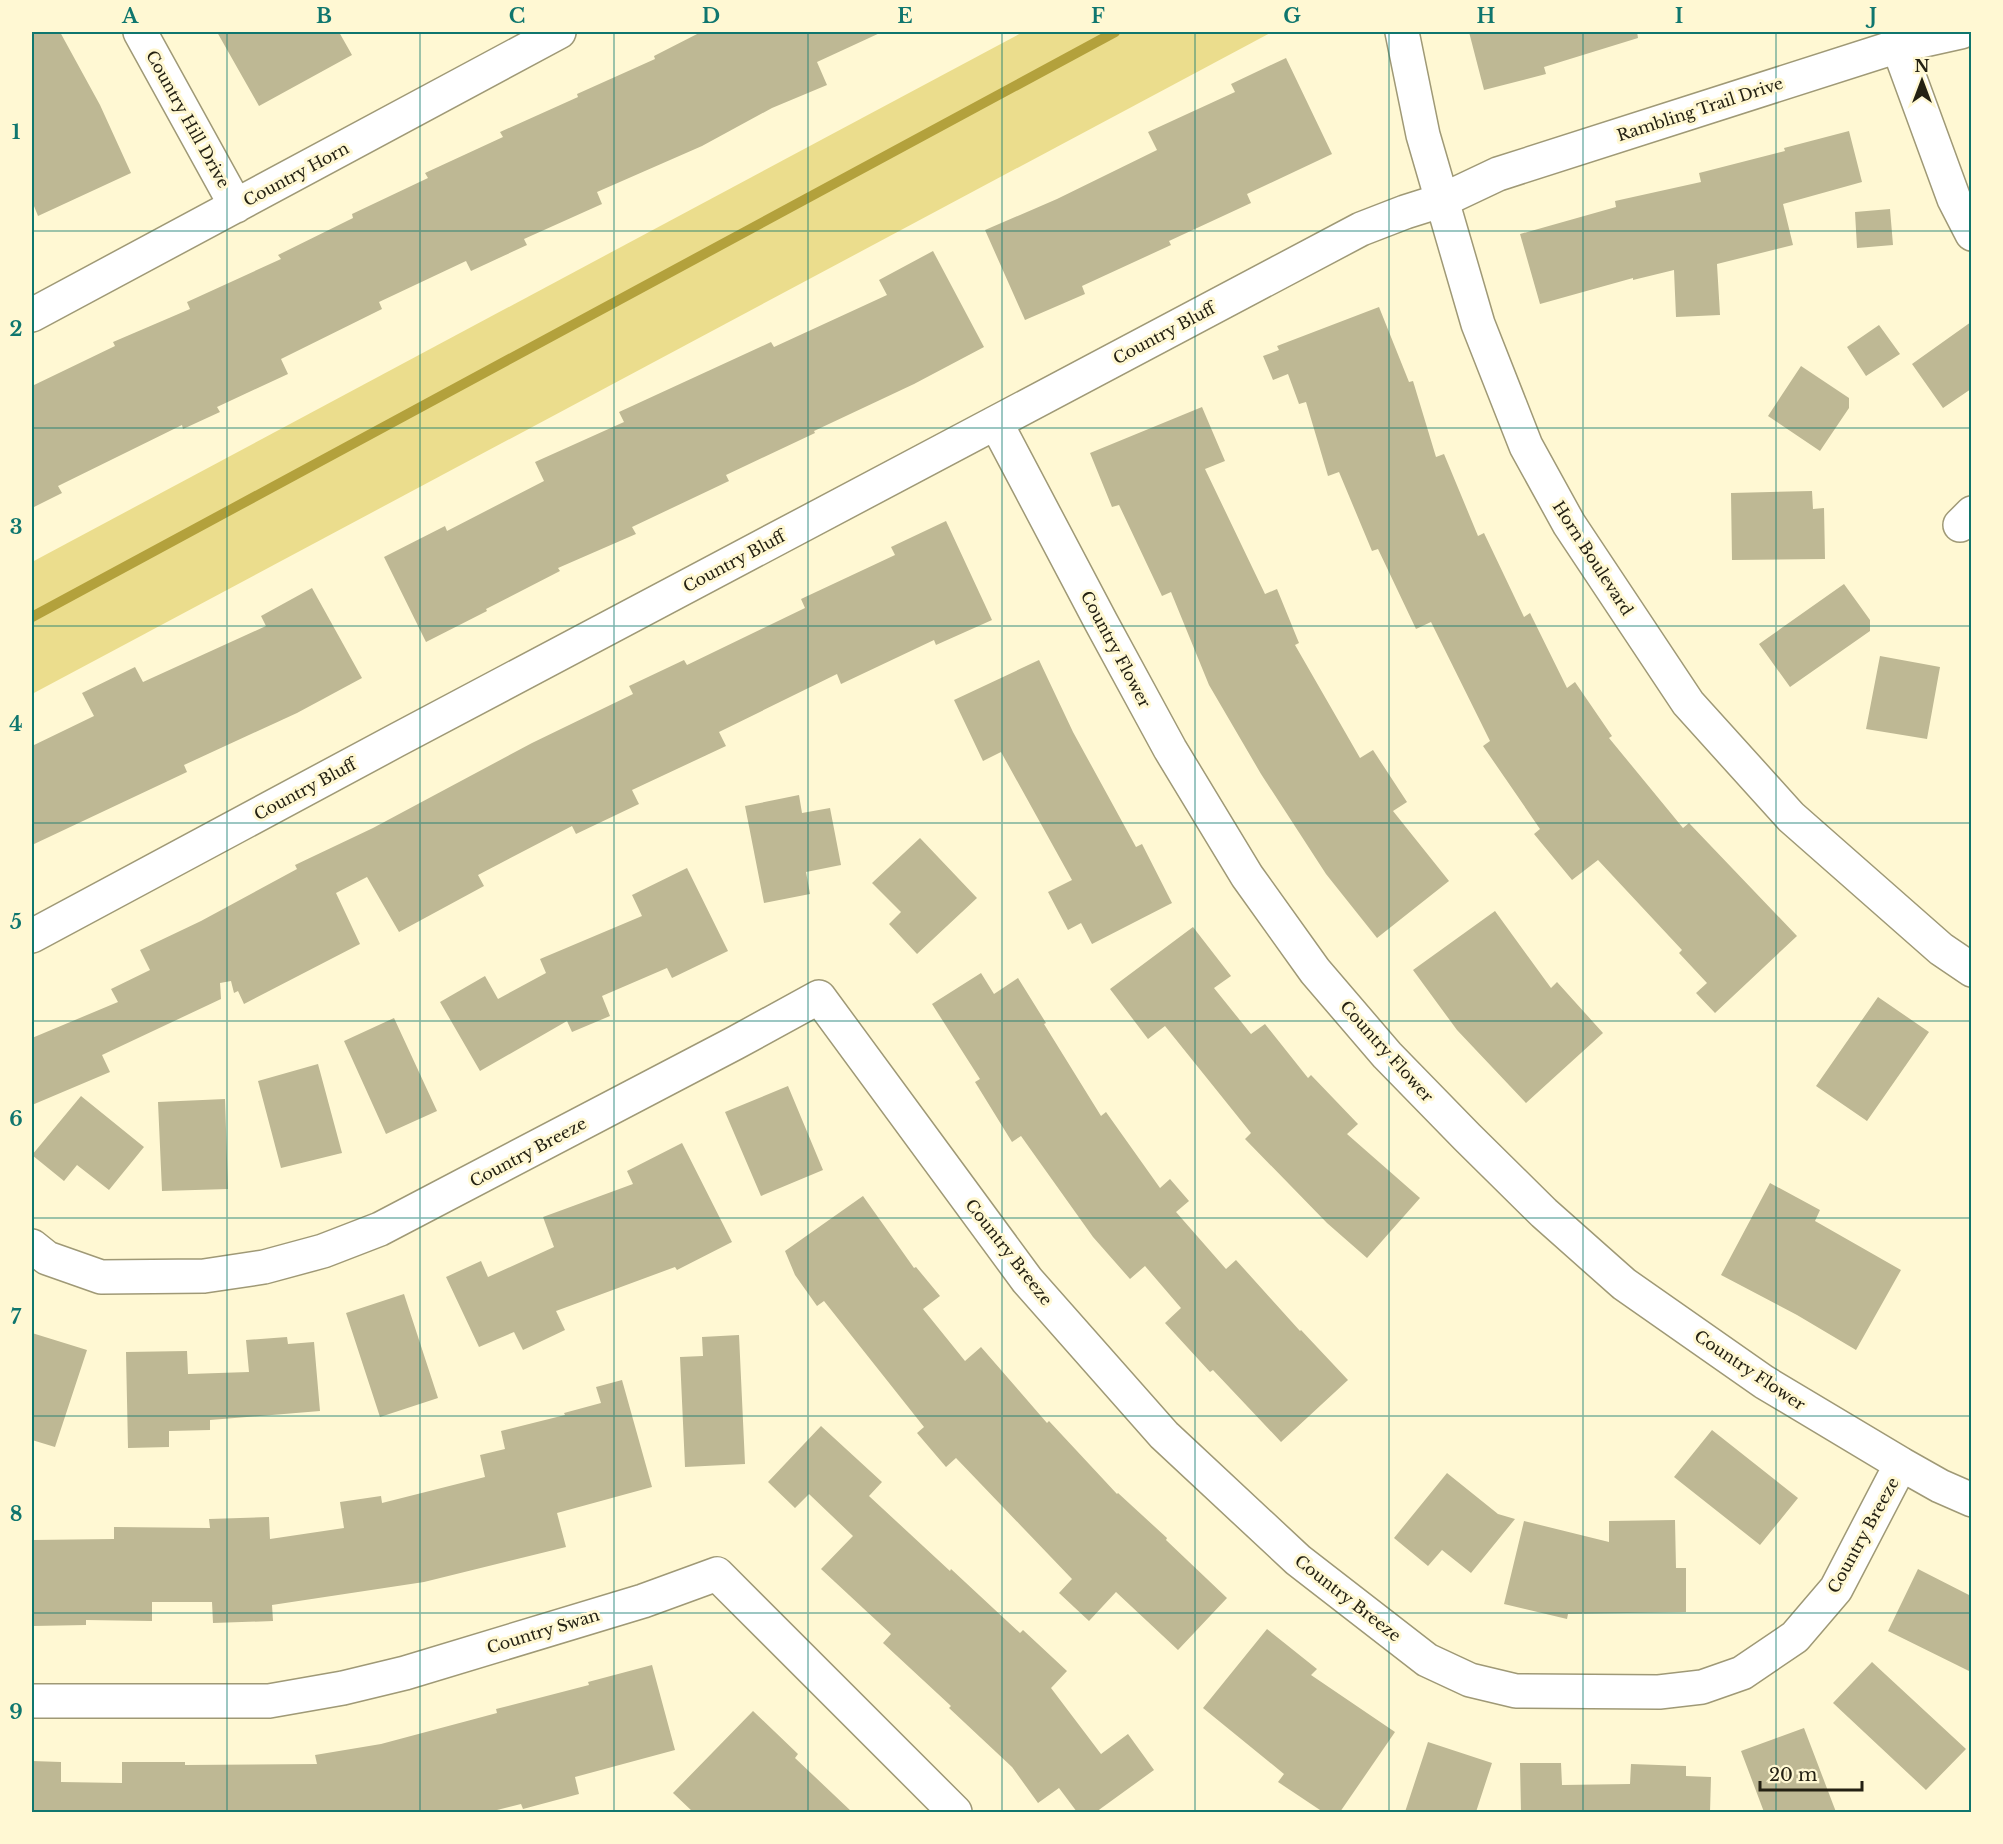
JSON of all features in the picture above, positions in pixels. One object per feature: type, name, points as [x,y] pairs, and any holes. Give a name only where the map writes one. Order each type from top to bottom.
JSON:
[{"type":"street","name":"Country Hill Drive","points":[[140,32],[237,206]]},
{"type":"street","name":"Country Horn","points":[[32,315],[559,32]]},
{"type":"street","name":"Horn Boulevard","points":[[1402,32],[1423,135],[1478,324],[1527,446],[1569,524],[1688,703],[1791,817],[1941,949],[1971,970]]},
{"type":"street","name":"Rambling Trail Drive","points":[[1443,201],[1498,174],[1898,46],[1961,32]]},
{"type":"street","points":[[1898,46],[1954,199],[1971,234]]},
{"type":"street","name":"Country Bluff","points":[[32,936],[1361,229],[1405,212],[1443,201]]},
{"type":"street","name":"Country Flower","points":[[996,423],[1170,749],[1247,876],[1315,971],[1387,1055],[1544,1213],[1624,1284],[1764,1382],[1901,1464],[1971,1500]]},
{"type":"street","name":"Country Breeze","points":[[32,1246],[47,1258],[101,1277],[204,1276],[264,1267],[323,1251],[380,1229],[819,997],[1028,1280],[1164,1435],[1298,1560],[1427,1660],[1470,1680],[1516,1691],[1659,1692],[1702,1687],[1742,1673],[1795,1637],[1836,1589],[1901,1464]]},
{"type":"street","name":"Country Swan","points":[[32,1701],[269,1701],[343,1688],[428,1666],[643,1600],[717,1574],[955,1812]]},
{"type":"shaded area","points":[[1023,32],[1272,32],[32,694],[32,562]]},
{"type":"building","points":[[32,32],[60,32],[100,105],[131,173],[38,216],[32,201]]},
{"type":"building","points":[[217,32],[339,32],[352,55],[259,106]]},
{"type":"building","points":[[701,32],[882,32],[817,62],[827,85],[772,108],[702,146],[597,192],[602,204],[524,239],[527,245],[471,271],[466,261],[379,302],[382,309],[281,359],[288,374],[217,407],[220,412],[183,429],[182,425],[58,486],[62,493],[32,508],[32,386],[115,346],[113,342],[190,309],[187,302],[281,259],[278,255],[353,218],[352,214],[428,178],[425,173],[503,137],[500,132],[655,59],[654,56]]},
{"type":"building","points":[[1469,32],[1637,32],[1638,38],[1544,67],[1546,74],[1484,90]]},
{"type":"building","points":[[1286,58],[1332,154],[1247,194],[1251,203],[1169,241],[1171,245],[1082,286],[1085,294],[1025,320],[985,230],[1057,199],[1157,150],[1148,132],[1235,92],[1231,84]]},
{"type":"building","points":[[1849,131],[1862,182],[1783,204],[1793,245],[1717,264],[1720,315],[1676,317],[1674,270],[1633,280],[1633,278],[1540,304],[1520,234],[1616,207],[1615,201],[1701,182],[1699,173],[1785,151],[1784,148]]},
{"type":"building","points":[[1890,209],[1893,245],[1857,248],[1855,212]]},
{"type":"building","points":[[933,251],[984,347],[914,384],[726,475],[729,481],[632,527],[636,534],[558,568],[560,571],[426,642],[384,557],[445,526],[447,531],[544,481],[535,462],[624,422],[619,412],[771,342],[774,347],[887,295],[879,280]]},
{"type":"building","points":[[1379,307],[1409,382],[1413,381],[1436,457],[1444,454],[1478,536],[1484,533],[1524,617],[1530,613],[1567,688],[1575,682],[1612,736],[1609,738],[1683,828],[1689,823],[1797,936],[1715,1013],[1696,993],[1707,983],[1679,953],[1682,950],[1598,860],[1572,880],[1534,834],[1540,829],[1483,746],[1490,741],[1431,622],[1416,629],[1378,549],[1372,551],[1339,472],[1328,476],[1306,402],[1299,404],[1288,374],[1273,380],[1263,356],[1279,350],[1277,346]]},
{"type":"building","points":[[1971,322],[1971,389],[1943,408],[1912,364]]},
{"type":"building","points":[[1879,325],[1900,354],[1866,376],[1847,347]]},
{"type":"building","points":[[1801,366],[1849,398],[1849,408],[1820,451],[1768,416]]},
{"type":"building","points":[[1202,407],[1225,461],[1205,469],[1265,594],[1277,589],[1299,643],[1295,645],[1360,758],[1373,750],[1407,802],[1393,811],[1449,881],[1377,938],[1326,874],[1261,774],[1209,685],[1171,592],[1162,596],[1119,505],[1112,507],[1090,453]]},
{"type":"building","points":[[1812,491],[1813,509],[1824,508],[1825,559],[1732,560],[1731,493]]},
{"type":"building","points":[[946,521],[992,620],[936,645],[934,640],[841,684],[837,674],[719,732],[726,746],[632,790],[639,804],[576,834],[572,826],[478,875],[484,886],[399,932],[367,877],[336,893],[360,944],[244,1004],[238,991],[234,993],[231,981],[220,983],[221,999],[102,1055],[110,1072],[32,1105],[32,1038],[118,1002],[111,989],[150,970],[140,950],[201,921],[297,869],[295,865],[373,828],[532,743],[633,694],[629,686],[684,660],[687,665],[805,608],[801,599],[895,555],[891,547]]},
{"type":"building","points":[[1844,584],[1870,620],[1870,631],[1790,687],[1759,644]]},
{"type":"building","points":[[312,588],[362,678],[297,713],[184,765],[187,772],[32,845],[32,746],[94,716],[82,693],[135,667],[143,682],[266,626],[261,616]]},
{"type":"building","points":[[1880,656],[1940,667],[1927,739],[1866,729]]},
{"type":"building","points":[[1039,660],[1073,732],[1136,847],[1142,844],[1172,903],[1092,944],[1081,923],[1068,930],[1048,892],[1072,880],[1001,752],[983,761],[954,700]]},
{"type":"building","points":[[799,795],[802,813],[830,808],[841,865],[806,872],[810,894],[764,903],[745,806]]},
{"type":"building","points":[[920,838],[977,898],[917,954],[889,924],[901,912],[872,883]]},
{"type":"building","points":[[687,868],[728,951],[672,978],[667,968],[602,996],[610,1016],[572,1032],[567,1021],[480,1071],[440,1002],[485,976],[498,999],[546,973],[540,959],[642,916],[632,895]]},
{"type":"building","points":[[1495,911],[1551,988],[1557,982],[1603,1033],[1526,1103],[1457,1030],[1413,970]]},
{"type":"building","points":[[1193,927],[1231,976],[1214,988],[1251,1034],[1265,1024],[1308,1078],[1311,1075],[1358,1124],[1347,1134],[1420,1198],[1367,1258],[1327,1223],[1245,1139],[1251,1133],[1165,1026],[1148,1039],[1110,989]]},
{"type":"building","points":[[981,973],[994,994],[1018,978],[1101,1116],[1106,1112],[1160,1188],[1170,1179],[1189,1201],[1176,1212],[1226,1269],[1236,1260],[1348,1380],[1281,1442],[1213,1370],[1210,1372],[1165,1323],[1181,1308],[1145,1266],[1130,1279],[1093,1237],[1021,1136],[1012,1142],[975,1082],[980,1079],[932,1004]]},
{"type":"building","points":[[1878,997],[1929,1032],[1867,1121],[1816,1086]]},
{"type":"building","points":[[394,1018],[437,1111],[386,1134],[344,1041]]},
{"type":"building","points":[[318,1064],[342,1153],[281,1168],[258,1081]]},
{"type":"building","points":[[788,1086],[823,1170],[761,1196],[725,1112]]},
{"type":"building","points":[[81,1096],[144,1147],[109,1190],[77,1165],[64,1181],[32,1155]]},
{"type":"building","points":[[225,1099],[228,1189],[162,1191],[158,1102]]},
{"type":"building","points":[[682,1143],[732,1242],[677,1270],[675,1267],[556,1311],[565,1330],[523,1350],[514,1332],[479,1347],[446,1277],[481,1261],[488,1277],[554,1247],[543,1217],[633,1184],[627,1171]]},
{"type":"building","points":[[1770,1183],[1820,1210],[1815,1221],[1901,1270],[1856,1350],[1797,1315],[1721,1275]]},
{"type":"building","points":[[863,1196],[914,1268],[916,1267],[940,1296],[923,1309],[965,1361],[981,1347],[1047,1423],[1049,1421],[1117,1494],[1167,1538],[1166,1540],[1227,1598],[1178,1650],[1116,1592],[1089,1621],[1059,1593],[1072,1579],[956,1458],[946,1467],[917,1433],[924,1427],[824,1301],[817,1306],[795,1275],[785,1251]]},
{"type":"building","points":[[404,1294],[438,1398],[380,1417],[346,1313]]},
{"type":"building","points":[[32,1333],[87,1350],[55,1447],[32,1440]]},
{"type":"building","points":[[739,1335],[745,1464],[685,1467],[680,1357],[703,1356],[702,1337]]},
{"type":"building","points":[[287,1337],[288,1344],[314,1342],[320,1411],[210,1420],[210,1430],[169,1431],[169,1447],[128,1448],[126,1352],[187,1351],[188,1374],[249,1372],[246,1340]]},
{"type":"building","points":[[622,1380],[652,1487],[557,1513],[566,1547],[424,1582],[272,1605],[273,1621],[213,1623],[212,1602],[152,1602],[152,1621],[86,1620],[86,1625],[32,1626],[32,1540],[114,1539],[114,1527],[210,1528],[209,1519],[269,1517],[270,1539],[344,1528],[340,1502],[381,1496],[382,1503],[485,1477],[480,1455],[505,1449],[501,1431],[565,1415],[564,1413],[601,1403],[596,1387]]},
{"type":"building","points":[[821,1426],[882,1482],[869,1496],[1020,1633],[1023,1630],[1067,1671],[1051,1688],[1101,1754],[1128,1734],[1154,1770],[1096,1812],[1077,1812],[1059,1788],[1038,1803],[1012,1767],[883,1643],[891,1634],[821,1569],[853,1536],[809,1494],[795,1508],[768,1482]]},
{"type":"building","points":[[1712,1430],[1798,1498],[1760,1545],[1674,1477]]},
{"type":"building","points":[[1447,1473],[1498,1514],[1515,1519],[1471,1573],[1442,1550],[1428,1566],[1394,1538]]},
{"type":"building","points":[[1675,1520],[1676,1568],[1686,1568],[1686,1612],[1568,1614],[1567,1619],[1504,1604],[1524,1521],[1609,1542],[1609,1521]]},
{"type":"building","points":[[1918,1569],[1971,1596],[1971,1672],[1888,1631]]},
{"type":"building","points":[[1267,1629],[1317,1669],[1311,1675],[1395,1732],[1340,1812],[1323,1812],[1278,1782],[1284,1774],[1203,1708]]},
{"type":"building","points":[[1872,1662],[1966,1749],[1926,1790],[1833,1703]]},
{"type":"building","points":[[652,1665],[675,1750],[575,1777],[579,1794],[523,1809],[521,1804],[489,1812],[32,1812],[32,1761],[61,1762],[61,1782],[122,1783],[122,1762],[185,1762],[185,1765],[317,1764],[315,1755],[381,1744],[497,1713],[496,1709],[589,1685],[588,1682]]},
{"type":"building","points":[[753,1711],[798,1754],[795,1758],[852,1812],[693,1812],[673,1793]]},
{"type":"building","points":[[1804,1728],[1836,1812],[1764,1812],[1741,1751]]},
{"type":"building","points":[[1428,1742],[1492,1763],[1476,1812],[1405,1812]]},
{"type":"building","points":[[1520,1763],[1561,1763],[1562,1785],[1630,1784],[1631,1764],[1686,1766],[1686,1776],[1711,1777],[1710,1812],[1521,1812]]},
{"type":"waterway","points":[[32,617],[1115,32]]}]
